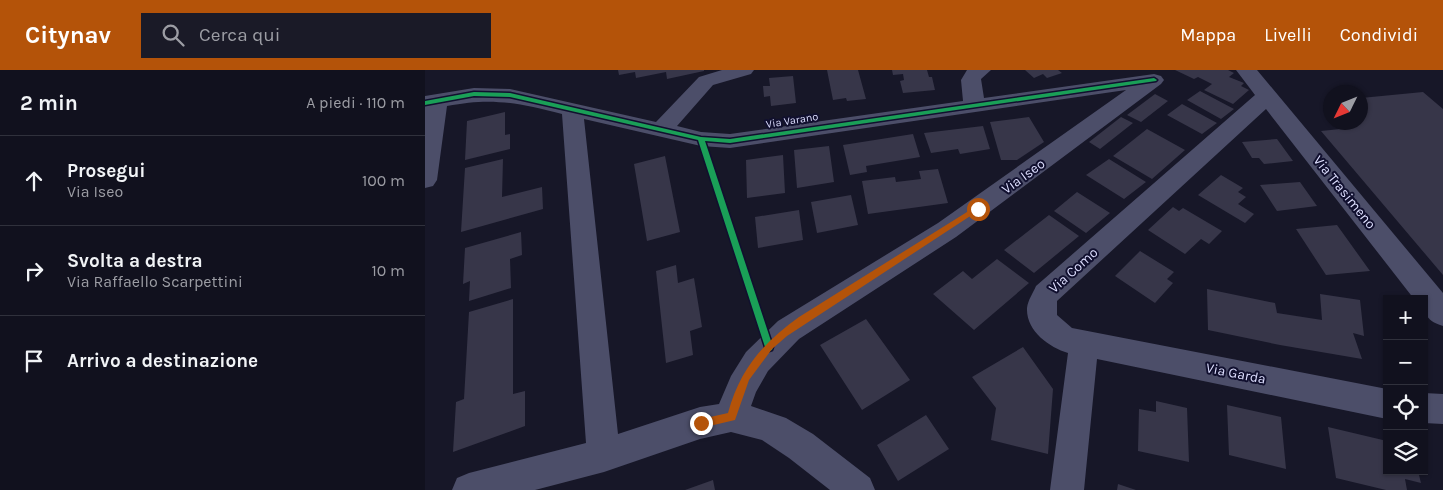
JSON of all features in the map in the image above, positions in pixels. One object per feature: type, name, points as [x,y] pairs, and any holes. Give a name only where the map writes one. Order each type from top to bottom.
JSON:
[{"type":"street","points":[[661,130],[706,81],[744,70]]},
{"type":"street","points":[[974,105],[971,80],[972,76],[981,70]]},
{"type":"street","name":"Via Trasimeno","points":[[1246,70],[1443,314]]},
{"type":"street","name":"Via Varano","points":[[431,101],[474,94],[498,94],[701,139],[729,141],[974,105],[1159,75]]},
{"type":"street","name":"Via Iseo","points":[[731,417],[745,377],[769,346],[783,333],[970,215],[1159,75]]},
{"type":"street","name":"Via Como","points":[[1084,343],[1067,340],[1049,328],[1043,319],[1041,310],[1041,301],[1046,294],[1267,96]]},
{"type":"street","points":[[425,180],[431,101]]},
{"type":"street","points":[[572,110],[604,455]]},
{"type":"street","points":[[1067,490],[1084,343]]},
{"type":"street","name":"Via Garda","points":[[1084,343],[1383,403]]},
{"type":"street","points":[[1428,408],[1443,409]]},
{"type":"street","points":[[469,490],[604,455],[701,423],[731,417],[774,428],[801,446],[858,490]]},
{"type":"building","points":[[618,70],[704,71],[667,79],[666,72],[636,78],[635,72],[619,75]]},
{"type":"building","points":[[827,70],[858,70],[866,99],[847,101],[846,98],[833,100]]},
{"type":"building","points":[[892,70],[927,70],[929,77],[932,77],[935,90],[903,93],[900,81],[904,80],[903,74],[893,75]]},
{"type":"building","points":[[1025,70],[1058,70],[1062,73],[1047,78],[1043,74],[1034,78]]},
{"type":"building","points":[[1175,70],[1228,70],[1234,73],[1229,77],[1244,83],[1241,86],[1249,90],[1233,104],[1204,90],[1212,84],[1198,77],[1194,79]]},
{"type":"building","points":[[793,76],[796,103],[771,106],[770,96],[764,97],[763,86],[770,86],[769,78]]},
{"type":"building","points":[[1200,91],[1234,109],[1221,119],[1187,100]]},
{"type":"building","points":[[1423,92],[1443,109],[1443,275],[1321,131],[1368,130],[1368,97]]},
{"type":"building","points":[[1155,94],[1168,101],[1141,122],[1127,115]]},
{"type":"building","points":[[1182,104],[1217,123],[1202,134],[1167,115]]},
{"type":"building","points":[[505,112],[505,135],[510,134],[510,149],[465,160],[467,121]]},
{"type":"building","points":[[1029,117],[1044,142],[1017,160],[1001,160],[990,122]]},
{"type":"building","points":[[1121,117],[1133,123],[1100,149],[1089,142]]},
{"type":"building","points":[[983,126],[990,149],[960,154],[958,149],[931,153],[924,133]]},
{"type":"building","points":[[1147,129],[1185,150],[1152,179],[1113,156]]},
{"type":"building","points":[[913,134],[920,157],[866,166],[867,172],[850,175],[843,145]]},
{"type":"building","points":[[1277,139],[1293,161],[1264,164],[1259,158],[1252,158],[1242,142]]},
{"type":"building","points":[[829,146],[834,182],[797,188],[794,150]]},
{"type":"building","points":[[783,155],[785,193],[747,198],[746,160]]},
{"type":"building","points":[[665,156],[680,232],[647,241],[634,164]]},
{"type":"building","points":[[503,159],[502,197],[542,187],[543,209],[461,232],[465,168]]},
{"type":"building","points":[[1109,159],[1146,182],[1124,199],[1086,175]]},
{"type":"building","points":[[938,169],[948,203],[868,214],[862,181],[895,177],[896,182],[921,179],[919,171]]},
{"type":"building","points":[[1221,175],[1243,188],[1238,192],[1246,197],[1238,204],[1254,214],[1245,223],[1198,195]]},
{"type":"building","points":[[1300,182],[1317,206],[1277,211],[1260,185]]},
{"type":"building","points":[[1077,192],[1110,213],[1086,233],[1054,211]]},
{"type":"building","points":[[851,195],[858,225],[817,233],[811,202]]},
{"type":"building","points":[[1173,207],[1179,211],[1183,208],[1222,231],[1209,244],[1201,239],[1185,254],[1148,230]]},
{"type":"building","points":[[799,210],[803,240],[758,248],[755,217]]},
{"type":"building","points":[[1049,215],[1079,236],[1034,273],[1004,250]]},
{"type":"building","points":[[1337,225],[1370,271],[1326,275],[1296,229]]},
{"type":"building","points":[[521,232],[522,255],[510,259],[511,288],[469,301],[470,281],[463,284],[465,248]]},
{"type":"building","points":[[1140,251],[1174,272],[1167,279],[1173,283],[1155,303],[1115,276]]},
{"type":"building","points":[[997,259],[1029,283],[974,330],[933,294],[963,271],[972,279]]},
{"type":"building","points":[[676,265],[678,283],[694,278],[702,327],[690,331],[693,355],[666,363],[656,271]]},
{"type":"building","points":[[1207,289],[1275,303],[1277,313],[1322,320],[1320,294],[1360,300],[1364,336],[1353,333],[1362,359],[1208,330]]},
{"type":"building","points":[[513,299],[513,394],[525,391],[525,426],[453,452],[456,402],[464,399],[469,312]]},
{"type":"building","points":[[866,319],[910,380],[862,410],[820,345]]},
{"type":"building","points":[[1023,347],[1053,389],[1048,454],[991,440],[996,408],[972,377]]},
{"type":"building","points":[[1156,401],[1187,408],[1189,462],[1138,451],[1139,409],[1156,412]]},
{"type":"building","points":[[1227,405],[1281,417],[1286,469],[1229,455]]},
{"type":"building","points":[[926,415],[949,449],[898,481],[877,445]]},
{"type":"building","points":[[1328,427],[1383,440],[1383,475],[1419,475],[1421,483],[1405,479],[1407,490],[1386,490],[1336,478]]},
{"type":"building","points":[[713,480],[715,490],[685,490]]},
{"type":"building","points":[[1118,484],[1136,490],[1117,490]]},
{"type":"cycle path","points":[[425,103],[474,94],[510,95],[701,139],[730,141],[1154,80]]},
{"type":"cycle path","points":[[701,139],[769,347]]},
{"type":"route","points":[[701,423],[731,417],[745,377],[769,346],[783,333],[978,209]]}]
